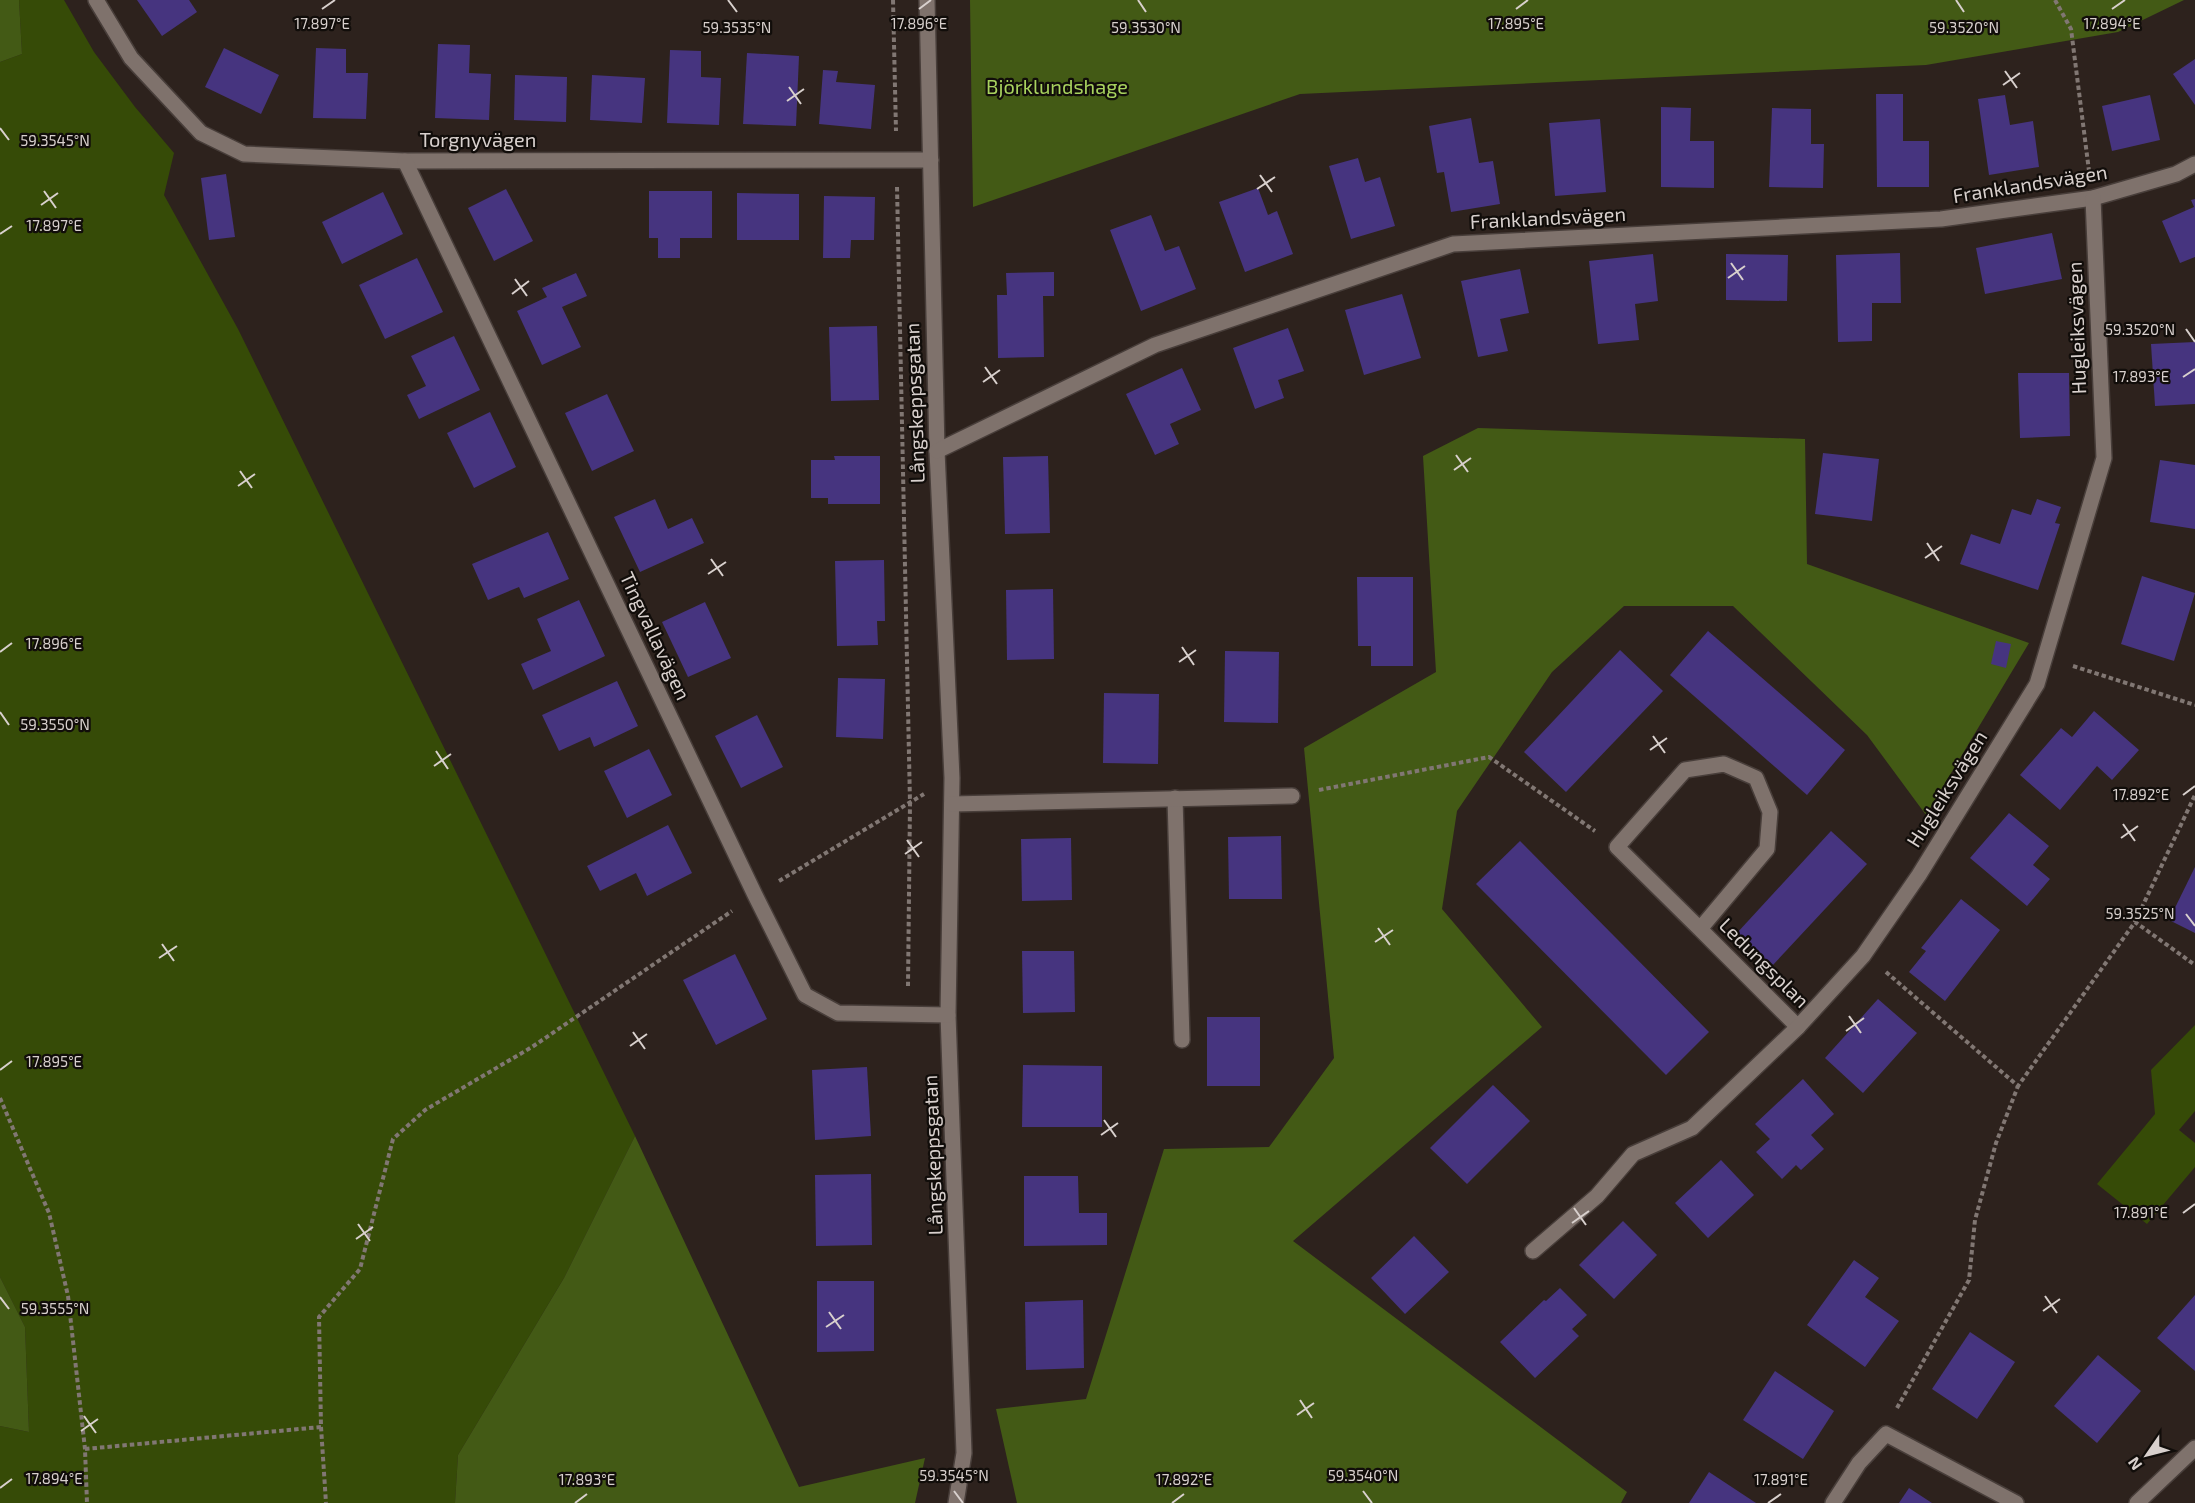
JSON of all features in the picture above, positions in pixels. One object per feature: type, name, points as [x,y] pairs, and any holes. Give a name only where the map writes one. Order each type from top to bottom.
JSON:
[{"type":"street","name":"Torgnyvägen","points":[[96,0],[130,58],[201,133],[244,154],[405,161],[931,160]]},
{"type":"street","name":"Långskeppsgatan","points":[[927,0],[937,451],[952,778],[948,1014],[964,1453],[956,1503]]},
{"type":"street","name":"Tingvallavägen","points":[[405,161],[755,895],[805,995],[838,1013],[948,1014]]},
{"type":"street","name":"Franklandsvägen","points":[[937,451],[1155,345],[1453,243],[1941,219],[2093,198],[2176,174],[2195,164]]},
{"type":"street","name":"Hugleiksvägen","points":[[1533,1251],[1597,1196],[1633,1154],[1692,1128],[1798,1028],[1863,956],[1919,874],[2037,684],[2104,458],[2093,198]]},
{"type":"street","name":"Ledungsplan","points":[[1700,928],[1767,849],[1770,812],[1756,778],[1724,764],[1685,770],[1617,847],[1798,1028]]},
{"type":"street","points":[[952,804],[1292,796]]},
{"type":"street","points":[[1175,798],[1182,1040]]},
{"type":"street","points":[[1833,1503],[1859,1463],[1886,1434],[2016,1503]]},
{"type":"street","points":[[2137,1503],[2195,1448]]},
{"type":"path","points":[[894,0],[910,803],[908,1014]]},
{"type":"path","points":[[2055,0],[2071,29],[2093,198]]},
{"type":"path","points":[[2045,657],[2195,705]]},
{"type":"path","points":[[1292,796],[1489,757],[1617,847]]},
{"type":"path","points":[[326,1503],[321,1427],[319,1317],[360,1269],[393,1139],[425,1110],[532,1047],[755,895],[952,778]]},
{"type":"path","points":[[1886,1434],[1897,1408],[1969,1280],[1976,1220],[1996,1143],[2018,1086],[2135,922],[2195,795]]},
{"type":"path","points":[[2135,922],[2195,964]]},
{"type":"path","points":[[1863,956],[1889,973],[2018,1086]]},
{"type":"path","points":[[0,1098],[49,1213],[68,1296],[85,1449],[87,1503]]},
{"type":"path","points":[[85,1449],[321,1427]]},
{"type":"green space","points":[[0,0],[19,0],[22,54],[0,62]]},
{"type":"green space","points":[[19,0],[64,0],[94,52],[135,107],[174,153],[164,195],[238,329],[635,1136],[564,1278],[458,1455],[455,1503],[0,1503],[0,1426],[29,1432],[25,1327],[0,1277],[0,62],[22,54]]},
{"type":"green space","name":"Björklundshage","points":[[970,0],[2184,0],[2118,32],[1926,65],[1300,94],[973,207]]},
{"type":"green space","points":[[1478,428],[1805,439],[1807,564],[2029,643],[1926,815],[1867,735],[1733,606],[1624,606],[1552,672],[1457,811],[1442,909],[1542,1027],[1293,1241],[1627,1492],[1621,1503],[1017,1503],[996,1409],[1086,1399],[1164,1149],[1269,1147],[1334,1058],[1304,748],[1436,672],[1423,456]]},
{"type":"green space","points":[[2195,1025],[2195,1111],[2179,1130],[2195,1143],[2195,1167],[2147,1224],[2097,1184],[2155,1114],[2151,1070]]},
{"type":"green space","points":[[635,1136],[799,1487],[925,1458],[915,1503],[455,1503],[458,1455],[564,1278]]},
{"type":"green space","points":[[0,1277],[25,1327],[29,1432],[0,1426]]},
{"type":"building","points":[[137,0],[189,0],[197,12],[162,36]]},
{"type":"building","points":[[438,44],[470,45],[469,73],[491,74],[489,120],[435,118]]},
{"type":"building","points":[[224,48],[279,75],[261,114],[205,87]]},
{"type":"building","points":[[316,48],[346,49],[346,73],[368,73],[366,119],[313,118]]},
{"type":"building","points":[[670,50],[701,51],[701,77],[721,78],[719,125],[667,123]]},
{"type":"building","points":[[747,53],[799,56],[796,126],[743,124]]},
{"type":"building","points":[[2195,59],[2195,105],[2173,74]]},
{"type":"building","points":[[823,70],[838,71],[836,82],[875,85],[871,129],[819,124]]},
{"type":"building","points":[[515,75],[567,77],[566,122],[514,120]]},
{"type":"building","points":[[592,75],[645,78],[642,123],[590,120]]},
{"type":"building","points":[[1876,94],[1903,94],[1903,141],[1929,141],[1929,187],[1877,187]]},
{"type":"building","points":[[2005,95],[2010,125],[2033,121],[2039,167],[1989,175],[1978,99]]},
{"type":"building","points":[[2150,95],[2160,140],[2112,151],[2102,106]]},
{"type":"building","points":[[1661,107],[1691,108],[1690,141],[1714,141],[1714,188],[1661,187]]},
{"type":"building","points":[[1772,108],[1811,109],[1811,144],[1824,144],[1823,188],[1769,187]]},
{"type":"building","points":[[1471,118],[1479,163],[1493,161],[1500,204],[1451,212],[1444,172],[1437,173],[1429,126]]},
{"type":"building","points":[[1600,119],[1606,192],[1555,196],[1549,123]]},
{"type":"building","points":[[1358,158],[1365,182],[1380,177],[1395,226],[1351,239],[1329,166]]},
{"type":"building","points":[[226,174],[235,237],[209,240],[201,178]]},
{"type":"building","points":[[1258,188],[1268,215],[1277,211],[1293,254],[1245,272],[1219,202]]},
{"type":"building","points":[[506,189],[533,241],[494,261],[468,208]]},
{"type":"building","points":[[649,191],[712,191],[712,238],[680,238],[680,258],[658,258],[658,238],[649,238]]},
{"type":"building","points":[[383,192],[403,234],[342,264],[322,222]]},
{"type":"building","points":[[737,193],[799,194],[799,240],[737,240]]},
{"type":"building","points":[[824,196],[875,197],[874,240],[851,240],[850,258],[823,258]]},
{"type":"building","points":[[2195,199],[2195,257],[2180,263],[2162,221],[2194,207],[2191,200]]},
{"type":"building","points":[[1151,215],[1165,251],[1179,246],[1196,289],[1141,311],[1110,230]]},
{"type":"building","points":[[2052,233],[2062,279],[1985,294],[1976,248]]},
{"type":"building","points":[[1900,253],[1901,303],[1872,303],[1872,341],[1838,342],[1836,255]]},
{"type":"building","points":[[1653,254],[1658,301],[1635,304],[1639,340],[1598,344],[1589,261]]},
{"type":"building","points":[[1726,254],[1788,255],[1787,301],[1726,300]]},
{"type":"building","points":[[417,258],[443,312],[385,339],[359,285]]},
{"type":"building","points":[[1520,269],[1529,313],[1500,319],[1508,351],[1478,357],[1461,281]]},
{"type":"building","points":[[1054,272],[1054,296],[1043,296],[1044,357],[998,358],[997,295],[1007,295],[1006,273]]},
{"type":"building","points":[[576,273],[587,296],[562,307],[581,347],[542,365],[517,311],[547,297],[542,288]]},
{"type":"building","points":[[1402,294],[1421,358],[1364,375],[1345,310]]},
{"type":"building","points":[[877,326],[879,400],[831,401],[829,327]]},
{"type":"building","points":[[1288,328],[1304,371],[1278,380],[1284,398],[1255,409],[1233,348]]},
{"type":"building","points":[[454,336],[480,390],[419,419],[407,395],[426,386],[411,356]]},
{"type":"building","points":[[2195,342],[2195,404],[2155,406],[2151,344]]},
{"type":"building","points":[[1182,368],[1201,410],[1170,424],[1179,444],[1155,455],[1126,394]]},
{"type":"building","points":[[2018,373],[2069,373],[2070,436],[2020,438]]},
{"type":"building","points":[[607,394],[634,451],[592,471],[565,413]]},
{"type":"building","points":[[490,412],[516,467],[474,488],[447,433]]},
{"type":"building","points":[[1823,453],[1879,459],[1872,521],[1815,514]]},
{"type":"building","points":[[834,456],[880,456],[880,504],[828,504],[828,498],[811,498],[811,460],[835,460]]},
{"type":"building","points":[[1048,456],[1050,533],[1005,534],[1003,457]]},
{"type":"building","points":[[2160,460],[2195,465],[2195,529],[2150,522]]},
{"type":"building","points":[[655,499],[668,529],[692,518],[704,543],[640,572],[614,517]]},
{"type":"building","points":[[2037,499],[2061,507],[2055,523],[2060,524],[2038,590],[1960,564],[1971,534],[2000,544],[2012,509],[2031,515]]},
{"type":"building","points":[[548,532],[569,579],[524,598],[519,587],[488,600],[472,564]]},
{"type":"building","points":[[884,560],[885,621],[877,621],[878,645],[837,646],[835,561]]},
{"type":"building","points":[[2142,576],[2195,593],[2174,661],[2121,644]]},
{"type":"building","points":[[1357,577],[1413,577],[1413,666],[1371,666],[1371,646],[1358,646]]},
{"type":"building","points":[[1053,589],[1054,659],[1007,660],[1006,590]]},
{"type":"building","points":[[579,600],[605,656],[533,690],[521,664],[551,651],[537,619]]},
{"type":"building","points":[[705,602],[731,658],[688,677],[662,622]]},
{"type":"building","points":[[1708,631],[1845,750],[1807,795],[1670,675]]},
{"type":"building","points":[[1996,641],[2011,644],[2006,668],[1991,664]]},
{"type":"building","points":[[1620,650],[1663,691],[1566,792],[1524,752]]},
{"type":"building","points":[[1225,651],[1279,652],[1278,723],[1224,722]]},
{"type":"building","points":[[838,678],[885,679],[883,739],[836,737]]},
{"type":"building","points":[[617,681],[638,726],[594,747],[590,737],[559,751],[542,715]]},
{"type":"building","points":[[1104,693],[1159,694],[1158,764],[1103,763]]},
{"type":"building","points":[[2094,711],[2139,750],[2112,780],[2097,766],[2060,810],[2020,775],[2061,728],[2072,737]]},
{"type":"building","points":[[757,715],[783,767],[741,788],[715,736]]},
{"type":"building","points":[[649,749],[672,795],[627,818],[604,771]]},
{"type":"building","points":[[2009,813],[2049,846],[2033,865],[2050,879],[2027,906],[1970,858]]},
{"type":"building","points":[[668,825],[692,873],[647,896],[636,873],[600,891],[587,866]]},
{"type":"building","points":[[1831,831],[1867,864],[1772,966],[1737,933]]},
{"type":"building","points":[[1281,836],[1282,899],[1229,899],[1228,837]]},
{"type":"building","points":[[1071,838],[1072,900],[1022,901],[1021,839]]},
{"type":"building","points":[[1520,841],[1709,1032],[1666,1075],[1476,884]]},
{"type":"building","points":[[2195,867],[2195,933],[2169,920]]},
{"type":"building","points":[[1961,899],[2000,930],[1945,1001],[1909,972],[1926,951],[1921,948]]},
{"type":"building","points":[[1022,951],[1074,951],[1075,1012],[1023,1013]]},
{"type":"building","points":[[735,954],[767,1019],[716,1045],[683,980]]},
{"type":"building","points":[[1878,999],[1917,1033],[1863,1093],[1825,1058]]},
{"type":"building","points":[[1207,1017],[1260,1017],[1260,1086],[1207,1086]]},
{"type":"building","points":[[1023,1065],[1102,1066],[1102,1127],[1022,1127]]},
{"type":"building","points":[[867,1067],[871,1136],[815,1140],[812,1070]]},
{"type":"building","points":[[1803,1079],[1834,1114],[1811,1135],[1824,1149],[1801,1170],[1796,1165],[1782,1179],[1756,1152],[1770,1139],[1755,1124]]},
{"type":"building","points":[[1493,1085],[1530,1121],[1467,1184],[1430,1148]]},
{"type":"building","points":[[1721,1160],[1754,1195],[1708,1238],[1675,1203]]},
{"type":"building","points":[[871,1174],[872,1245],[816,1246],[815,1175]]},
{"type":"building","points":[[1024,1176],[1078,1176],[1079,1213],[1107,1213],[1107,1245],[1024,1246]]},
{"type":"building","points":[[1623,1221],[1657,1255],[1614,1299],[1579,1265]]},
{"type":"building","points":[[1414,1236],[1449,1272],[1405,1314],[1371,1278]]},
{"type":"building","points":[[1854,1260],[1879,1278],[1865,1297],[1899,1321],[1865,1367],[1807,1325]]},
{"type":"building","points":[[817,1281],[874,1281],[874,1351],[817,1352]]},
{"type":"building","points":[[1560,1288],[1587,1315],[1572,1329],[1579,1336],[1535,1378],[1500,1342]]},
{"type":"building","points":[[2195,1295],[2195,1371],[2157,1338]]},
{"type":"building","points":[[1083,1300],[1084,1368],[1026,1370],[1025,1302]]},
{"type":"building","points":[[1970,1332],[2015,1362],[1977,1419],[1932,1389]]},
{"type":"building","points":[[2098,1355],[2141,1391],[2097,1443],[2054,1406]]},
{"type":"building","points":[[1775,1371],[1834,1411],[1803,1459],[1743,1420]]},
{"type":"building","points":[[1709,1472],[1756,1503],[1689,1503]]},
{"type":"building","points":[[1909,1488],[1932,1503],[1899,1503]]}]
